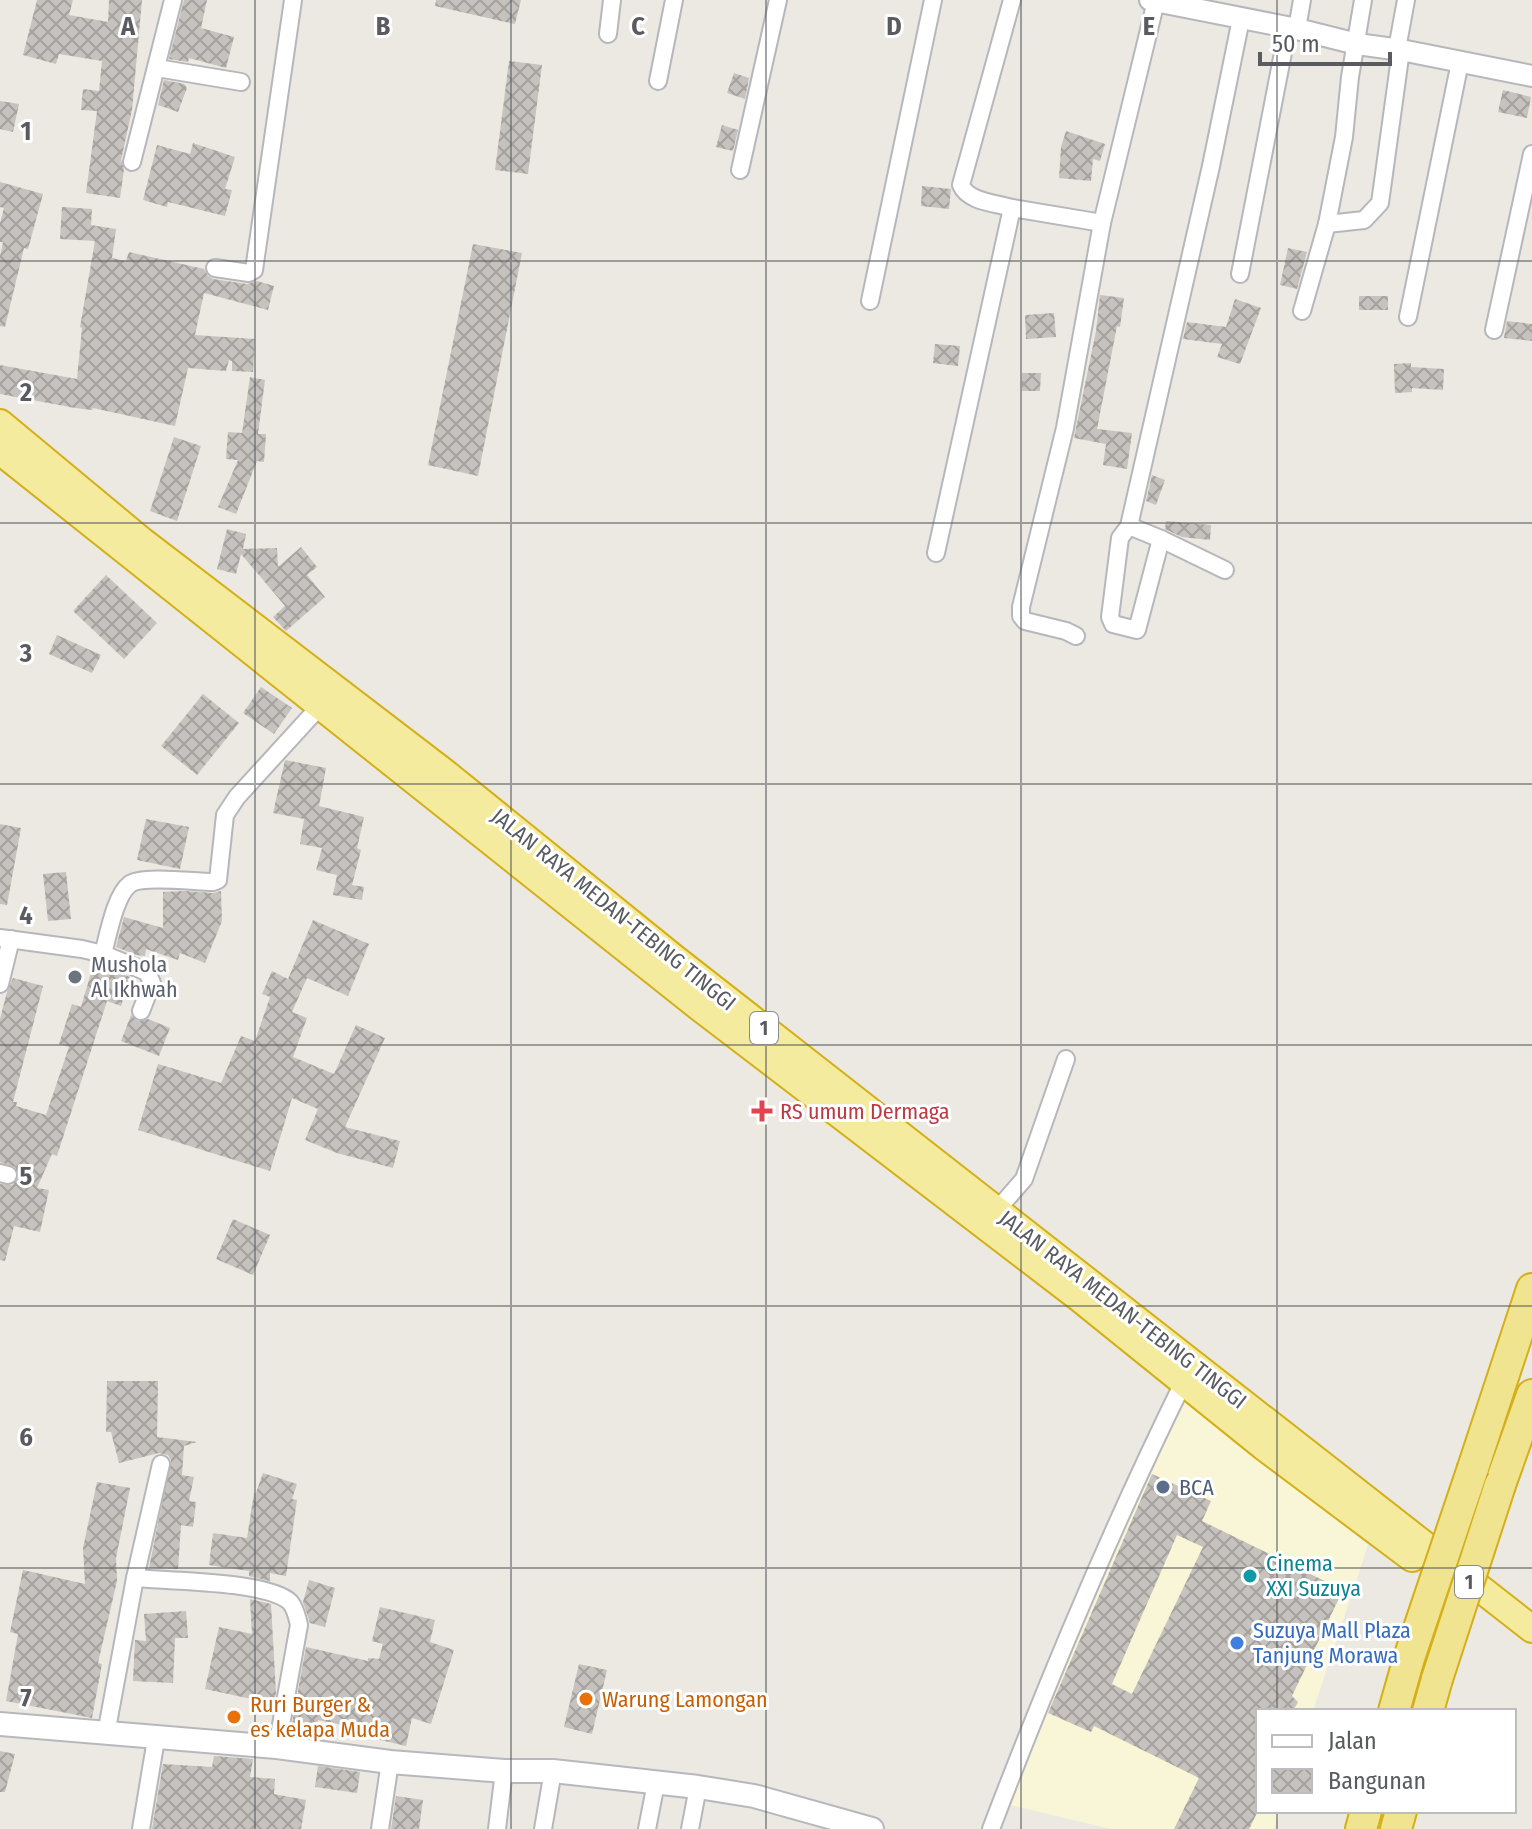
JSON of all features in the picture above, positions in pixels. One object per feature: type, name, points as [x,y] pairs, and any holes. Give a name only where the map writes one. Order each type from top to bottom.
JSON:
[{"type":"highway","name":"JALAN RAYA MEDAN-TEBING TINGGI","points":[[0,423],[142,541],[444,772],[686,968],[1532,1629]]},
{"type":"highway","name":"JALAN RAYA MEDAN-TEBING TINGGI","points":[[0,451],[710,1016],[1184,1381],[1264,1447],[1532,1650]]},
{"type":"highway","name":"1","points":[[1395,1709],[1532,1289]]},
{"type":"highway","name":"1","points":[[1429,1709],[1532,1395]]},
{"type":"main road","points":[[0,1724],[277,1747],[390,1762],[504,1771],[553,1771],[698,1787],[754,1796],[872,1829]]},
{"type":"street","points":[[132,162],[173,0]]},
{"type":"street","points":[[215,268],[249,273],[254,270],[293,0]]},
{"type":"street","points":[[608,34],[612,0]]},
{"type":"street","points":[[658,81],[674,0]]},
{"type":"street","points":[[740,170],[778,0]]},
{"type":"street","points":[[870,301],[933,0]]},
{"type":"street","points":[[1012,0],[961,185],[964,192],[973,197],[1012,208],[1102,223]]},
{"type":"street","points":[[1240,274],[1293,28],[1302,0]]},
{"type":"street","points":[[1302,311],[1327,224],[1344,137],[1363,0]]},
{"type":"street","points":[[1327,224],[1364,220],[1380,203],[1406,0]]},
{"type":"street","points":[[1076,636],[1025,621],[1021,616],[1021,607],[1065,428],[1102,223],[1153,1],[1202,6],[1241,19],[1532,76]]},
{"type":"street","points":[[1161,539],[1139,629],[1113,624],[1110,617],[1120,538],[1129,526],[1211,166],[1241,19]]},
{"type":"street","points":[[1408,317],[1460,62]]},
{"type":"street","points":[[157,68],[241,82]]},
{"type":"street","points":[[1494,330],[1532,154]]},
{"type":"street","points":[[936,553],[1012,208]]},
{"type":"street","points":[[1129,526],[1225,570]]},
{"type":"street","points":[[103,954],[122,894],[129,884],[218,880],[225,815],[237,797],[321,705]]},
{"type":"street","points":[[0,984],[6,938],[103,954],[150,975],[152,983],[141,1011]]},
{"type":"street","points":[[997,1210],[1024,1179],[1066,1059]]},
{"type":"street","points":[[991,1829],[1130,1492],[1184,1381]]},
{"type":"street","points":[[106,1734],[135,1578],[161,1464]]},
{"type":"street","points":[[135,1578],[241,1586],[275,1592],[290,1602],[299,1625],[277,1747]]},
{"type":"street","points":[[141,1829],[156,1739]]},
{"type":"street","points":[[380,1829],[390,1762]]},
{"type":"street","points":[[497,1829],[504,1771]]},
{"type":"street","points":[[543,1829],[553,1771]]},
{"type":"street","points":[[647,1829],[656,1783]]},
{"type":"street","points":[[690,1829],[698,1787]]},
{"type":"shaded area","points":[[1182,1397],[1368,1545],[1314,1709],[1256,1709],[1256,1813],[1279,1813],[1274,1829],[1111,1829],[1006,1804]]},
{"type":"building","points":[[37,0],[73,0],[69,15],[108,22],[109,0],[142,0],[132,110],[121,160],[124,169],[120,198],[86,193],[97,111],[81,110],[83,89],[99,91],[102,61],[59,54],[56,64],[23,55]]},
{"type":"building","points":[[184,0],[207,0],[201,28],[234,37],[226,68],[189,58],[188,62],[169,59]]},
{"type":"building","points":[[436,0],[521,0],[515,24],[435,6]]},
{"type":"building","points":[[509,61],[542,65],[528,174],[495,170]]},
{"type":"building","points":[[734,73],[749,78],[745,99],[727,93]]},
{"type":"building","points":[[164,80],[184,84],[187,88],[178,112],[158,105]]},
{"type":"building","points":[[1503,90],[1531,97],[1527,118],[1498,112]]},
{"type":"building","points":[[0,101],[19,104],[13,132],[0,129]]},
{"type":"building","points":[[722,125],[738,130],[733,151],[716,147]]},
{"type":"building","points":[[1066,131],[1105,144],[1100,161],[1093,159],[1091,181],[1059,178],[1061,147]]},
{"type":"building","points":[[193,143],[235,157],[225,189],[232,190],[225,216],[168,202],[167,207],[143,200],[157,145],[190,154]]},
{"type":"building","points":[[0,182],[43,194],[28,249],[24,248],[5,327],[0,326],[0,256],[3,242],[0,242],[0,223],[4,208],[0,207]]},
{"type":"building","points":[[922,186],[951,189],[949,209],[921,206]]},
{"type":"building","points":[[62,207],[92,209],[91,225],[116,229],[112,258],[126,261],[129,252],[204,269],[213,279],[247,284],[257,281],[274,286],[268,310],[204,293],[195,335],[255,339],[253,372],[232,371],[232,361],[229,360],[226,371],[188,368],[175,426],[93,408],[75,408],[0,394],[0,365],[77,379],[80,327],[95,241],[60,239]]},
{"type":"building","points":[[473,244],[522,253],[478,476],[428,465]]},
{"type":"building","points":[[1288,248],[1307,252],[1297,289],[1280,285]]},
{"type":"building","points":[[1100,295],[1124,298],[1097,429],[1132,433],[1127,469],[1103,465],[1106,444],[1074,438],[1096,331]]},
{"type":"building","points":[[1359,296],[1388,296],[1388,310],[1359,310]]},
{"type":"building","points":[[1235,299],[1261,308],[1240,364],[1217,357],[1222,344],[1183,339],[1187,322],[1226,327]]},
{"type":"building","points":[[1054,313],[1056,337],[1026,339],[1025,315]]},
{"type":"building","points":[[1507,321],[1532,324],[1532,341],[1504,338]]},
{"type":"building","points":[[935,344],[960,346],[958,366],[933,363]]},
{"type":"building","points":[[1411,363],[1411,367],[1444,369],[1443,390],[1412,388],[1412,392],[1395,393],[1394,364]]},
{"type":"building","points":[[1022,373],[1041,373],[1040,391],[1022,391]]},
{"type":"building","points":[[250,377],[265,380],[258,434],[266,434],[264,462],[257,461],[236,514],[218,507],[238,460],[226,459],[228,432],[242,433]]},
{"type":"building","points":[[174,437],[201,446],[177,521],[150,511]]},
{"type":"building","points":[[1152,475],[1165,480],[1156,505],[1146,501]]},
{"type":"building","points":[[1166,521],[1211,525],[1210,540],[1182,537],[1165,529]]},
{"type":"building","points":[[227,529],[246,534],[243,549],[277,548],[278,567],[301,547],[317,567],[307,575],[325,597],[286,631],[273,617],[285,606],[241,554],[236,574],[217,569]]},
{"type":"building","points":[[106,575],[157,623],[124,659],[73,611]]},
{"type":"building","points":[[57,635],[101,655],[92,673],[49,654]]},
{"type":"building","points":[[261,687],[292,708],[274,734],[243,713]]},
{"type":"building","points":[[203,694],[239,723],[197,775],[161,746]]},
{"type":"building","points":[[285,760],[326,768],[319,806],[364,817],[357,848],[361,850],[352,885],[364,887],[362,900],[333,895],[337,875],[316,870],[322,848],[300,844],[304,819],[273,813]]},
{"type":"building","points":[[146,819],[189,827],[180,869],[137,860]]},
{"type":"building","points":[[0,824],[21,828],[7,905],[0,904]]},
{"type":"building","points":[[66,872],[71,919],[48,921],[43,874]]},
{"type":"building","points":[[221,891],[222,921],[205,963],[180,953],[178,960],[146,949],[145,956],[116,947],[124,917],[163,928],[163,892]]},
{"type":"building","points":[[313,920],[369,944],[348,996],[307,978],[292,1012],[307,1018],[293,1057],[334,1074],[356,1025],[385,1038],[345,1127],[400,1141],[393,1168],[337,1153],[305,1140],[318,1109],[292,1098],[270,1171],[138,1130],[158,1064],[221,1083],[241,1036],[255,1041],[270,997],[262,994],[272,971],[288,979]]},
{"type":"building","points":[[94,963],[130,977],[121,1006],[107,1001],[57,1156],[52,1154],[37,1188],[49,1190],[40,1232],[14,1226],[5,1261],[0,1260],[0,1184],[12,1185],[19,1177],[15,1167],[0,1162],[0,1019],[7,992],[13,978],[43,986],[13,1102],[17,1102],[16,1106],[46,1115],[69,1047],[59,1044],[72,1004],[81,1007]]},
{"type":"building","points":[[131,1015],[138,1021],[148,1019],[170,1028],[159,1056],[121,1041]]},
{"type":"building","points":[[233,1219],[270,1235],[253,1275],[216,1259]]},
{"type":"building","points":[[107,1381],[158,1381],[157,1437],[197,1442],[184,1446],[182,1475],[194,1477],[189,1501],[196,1502],[193,1527],[181,1525],[178,1569],[149,1568],[171,1460],[168,1455],[159,1453],[119,1463],[111,1432],[106,1432]]},
{"type":"building","points":[[263,1473],[297,1484],[292,1499],[297,1500],[286,1576],[270,1573],[270,1581],[249,1576],[249,1571],[209,1565],[213,1533],[247,1538],[254,1493]]},
{"type":"building","name":"Suzuya Mall Plaza Tanjung Morawa","points":[[1152,1474],[1211,1501],[1202,1521],[1343,1590],[1292,1696],[1298,1702],[1294,1709],[1256,1709],[1257,1813],[1249,1829],[1174,1829],[1199,1778],[1094,1726],[1091,1732],[1048,1713]],"holes":[[[1177,1535],[1203,1547],[1132,1694],[1112,1684]]]},
{"type":"building","points":[[97,1482],[130,1488],[116,1558],[117,1581],[98,1663],[102,1664],[92,1718],[6,1701],[18,1634],[10,1632],[23,1570],[85,1584],[83,1548]]},
{"type":"building","points":[[309,1580],[335,1588],[325,1627],[310,1623],[303,1602]]},
{"type":"building","points":[[250,1599],[271,1604],[274,1704],[205,1689],[219,1627],[252,1634]]},
{"type":"building","points":[[380,1607],[435,1620],[430,1642],[454,1650],[431,1724],[412,1718],[406,1746],[351,1733],[353,1727],[318,1720],[315,1738],[290,1735],[306,1647],[368,1661],[368,1658],[379,1659],[383,1644],[372,1641]]},
{"type":"building","points":[[186,1611],[188,1638],[175,1638],[173,1683],[133,1681],[135,1640],[146,1641],[144,1614]]},
{"type":"building","name":"Warung Lamongan","points":[[579,1664],[607,1670],[592,1734],[564,1727]]},
{"type":"building","points":[[0,1751],[15,1754],[5,1792],[0,1792]]},
{"type":"building","points":[[214,1756],[253,1759],[250,1777],[275,1779],[274,1794],[306,1800],[301,1829],[152,1829],[163,1764],[212,1767]]},
{"type":"building","points":[[318,1766],[360,1772],[357,1793],[315,1787]]},
{"type":"building","points":[[396,1796],[423,1800],[419,1829],[391,1829]]},
{"type":"place","name":"Mushola Al Ikhwah","points":[[75,977]]},
{"type":"place","name":"RS umum Dermaga","points":[[762,1111]]},
{"type":"place","name":"BCA","points":[[1163,1487]]},
{"type":"place","name":"Cinema XXI Suzuya","points":[[1250,1576]]},
{"type":"place","name":"Suzuya Mall Plaza Tanjung Morawa","points":[[1237,1643]]},
{"type":"place","name":"Warung Lamongan","points":[[586,1699]]},
{"type":"place","name":"Ruri Burger & es kelapa Muda","points":[[234,1717]]}]
